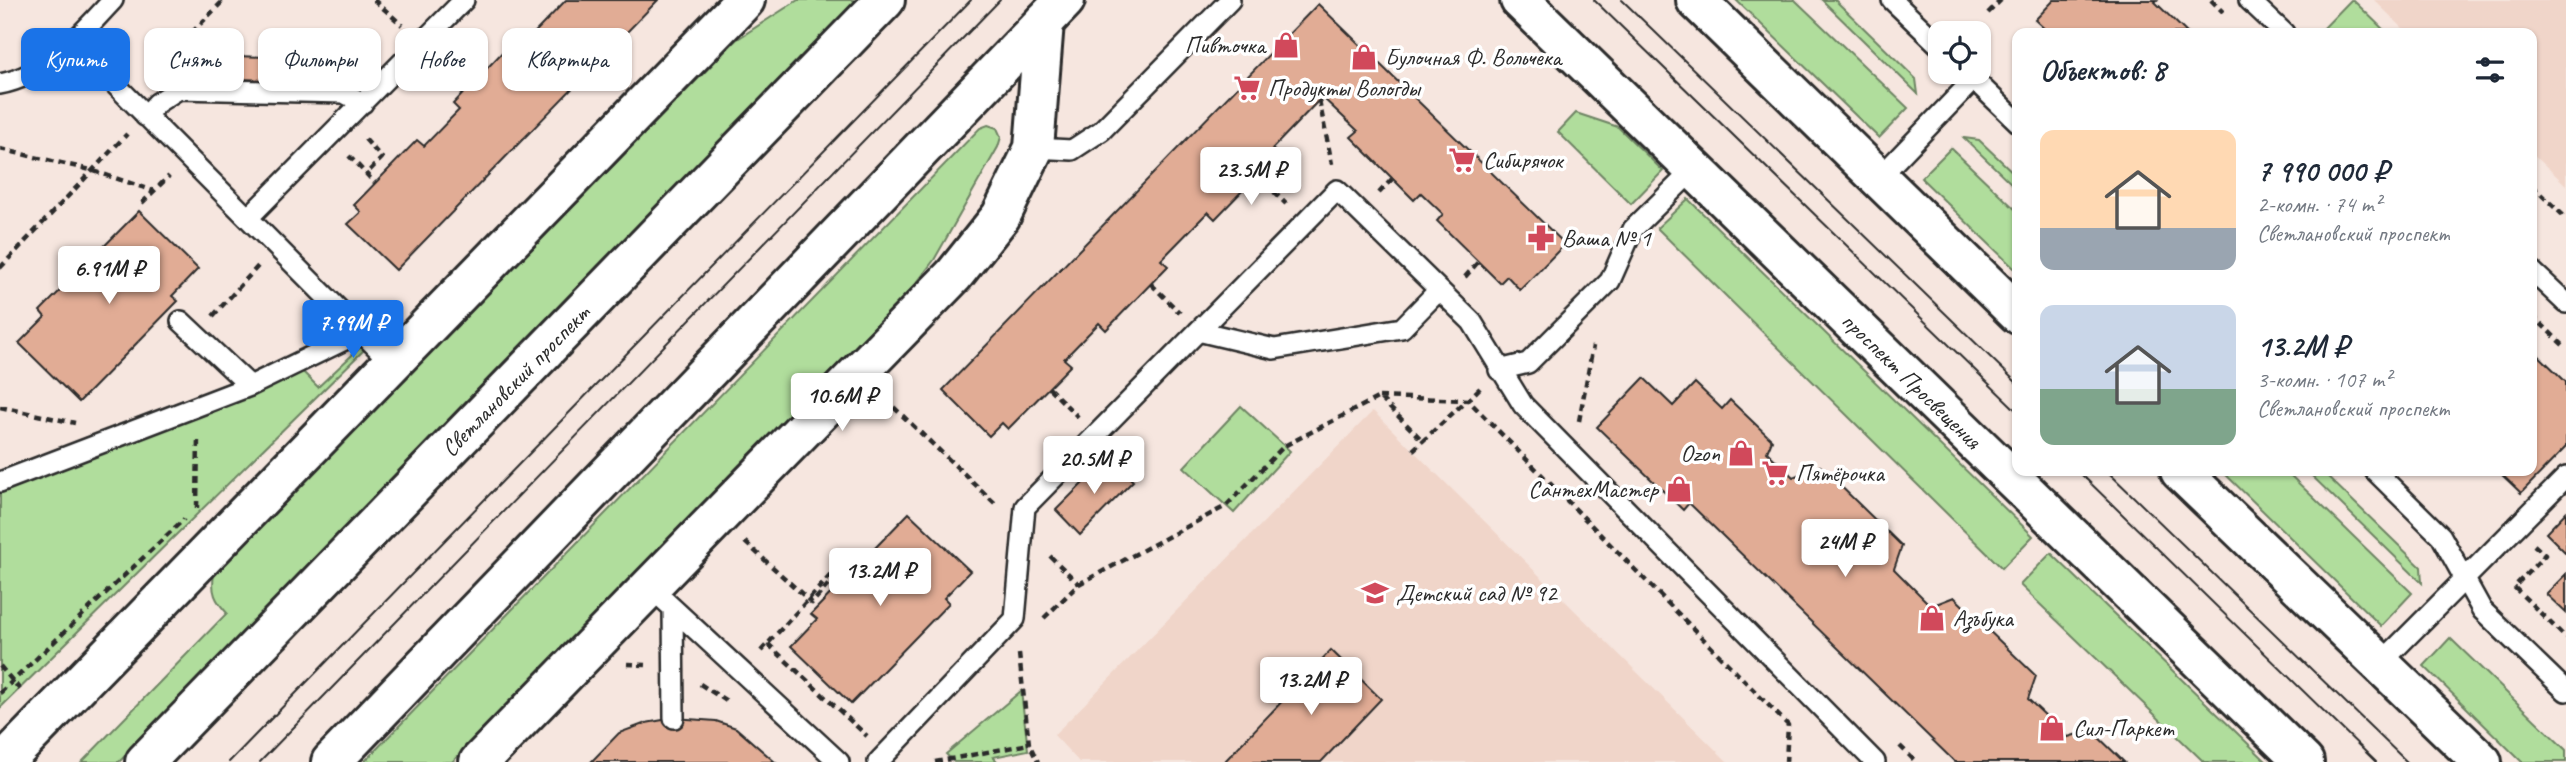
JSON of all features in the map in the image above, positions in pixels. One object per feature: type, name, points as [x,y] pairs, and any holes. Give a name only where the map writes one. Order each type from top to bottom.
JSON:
[{"type":"main road","points":[[4,762],[745,0]]},
{"type":"main road","name":"Светлановский проспект","points":[[145,762],[885,0]]},
{"type":"main road","name":"проспект Просвещения","points":[[1520,0],[2304,762]]},
{"type":"main road","points":[[1696,0],[2012,308]]},
{"type":"main road","points":[[479,762],[662,598],[954,275],[1001,216],[1034,148],[1054,11]]},
{"type":"main road","points":[[331,762],[1054,11]]},
{"type":"main road","points":[[2185,476],[2482,762]]},
{"type":"lane","points":[[86,28],[113,0]]},
{"type":"lane","points":[[438,28],[464,0]]},
{"type":"lane","points":[[1034,148],[1072,150],[1101,131],[1230,0]]},
{"type":"lane","points":[[1892,0],[1928,35]]},
{"type":"lane","points":[[2249,0],[2279,28]]},
{"type":"lane","points":[[248,218],[395,70]]},
{"type":"lane","points":[[0,84],[21,78]]},
{"type":"lane","points":[[1878,179],[1963,84]]},
{"type":"lane","points":[[1978,84],[2012,116]]},
{"type":"lane","points":[[145,116],[157,103],[179,89],[344,93],[363,103]]},
{"type":"lane","points":[[122,91],[392,363]]},
{"type":"lane","points":[[1499,370],[1528,363],[1610,281],[1633,229],[1694,169]]},
{"type":"lane","points":[[878,762],[1015,619],[1026,507],[1337,190],[1472,322],[1499,370],[1523,405],[1875,762]]},
{"type":"lane","points":[[2537,276],[2566,303]]},
{"type":"lane","points":[[1198,331],[1275,349],[1402,328],[1439,290]]},
{"type":"lane","points":[[181,321],[250,386]]},
{"type":"lane","points":[[0,482],[250,386],[361,332]]},
{"type":"lane","points":[[2380,476],[2441,536],[2482,610],[2566,691]]},
{"type":"lane","points":[[2380,664],[2566,477]]},
{"type":"lane","points":[[662,598],[839,762]]},
{"type":"lane","points":[[662,598],[673,673],[674,718]]},
{"type":"path","points":[[128,97],[224,0]]},
{"type":"path","points":[[374,0],[411,28]]},
{"type":"path","points":[[1988,13],[2001,0]]},
{"type":"path","points":[[446,20],[453,28]]},
{"type":"path","points":[[1319,100],[1337,190]]},
{"type":"path","points":[[0,268],[145,116]]},
{"type":"path","points":[[347,120],[382,158],[366,174]]},
{"type":"path","points":[[331,137],[375,183]]},
{"type":"path","points":[[0,149],[91,170],[154,191]]},
{"type":"path","points":[[142,203],[187,158]]},
{"type":"path","points":[[1257,175],[1305,222]]},
{"type":"path","points":[[2537,191],[2566,218]]},
{"type":"path","points":[[196,335],[276,246]]},
{"type":"path","points":[[1150,284],[1198,331]]},
{"type":"path","points":[[2537,320],[2566,348]]},
{"type":"path","points":[[1578,429],[1593,346]]},
{"type":"path","points":[[1413,450],[1499,370]]},
{"type":"path","points":[[1049,388],[1096,434]]},
{"type":"path","points":[[880,394],[1079,584]]},
{"type":"path","points":[[1379,397],[1423,441]]},
{"type":"path","points":[[1018,643],[1079,584],[1226,506],[1284,446],[1379,397],[1468,400],[1788,725],[1786,762]]},
{"type":"path","points":[[0,407],[128,434]]},
{"type":"path","points":[[197,516],[198,407]]},
{"type":"path","points":[[0,693],[197,506]]},
{"type":"path","points":[[2516,527],[2544,555],[2514,587],[2566,638]]},
{"type":"path","points":[[740,538],[812,603],[842,569],[849,576]]},
{"type":"path","points":[[741,673],[808,600]]},
{"type":"path","points":[[1015,619],[1029,744],[1038,762]]},
{"type":"path","points":[[768,644],[841,712]]},
{"type":"path","points":[[620,664],[649,665],[673,673],[708,688],[729,703]]},
{"type":"path","points":[[0,666],[27,698]]},
{"type":"path","points":[[935,762],[1029,744]]},
{"type":"path","points":[[971,755],[977,762]]},
{"type":"shaded area","points":[[2374,0],[2566,0],[2566,185],[2537,158],[2537,28],[2403,28]]},
{"type":"shaded area","name":"Детский сад № 92","points":[[1373,411],[1728,762],[1079,762],[1054,735]]},
{"type":"green space","points":[[798,0],[859,0],[119,762],[82,762],[227,613],[215,595],[214,574],[736,40]]},
{"type":"green space","points":[[1736,0],[1795,0],[1908,108],[1879,138]]},
{"type":"green space","points":[[1822,0],[1835,0],[1916,79],[1918,94]]},
{"type":"green space","points":[[2353,0],[2382,28],[2324,28]]},
{"type":"green space","points":[[1576,113],[1618,127],[1663,171],[1631,204],[1558,132]]},
{"type":"green space","points":[[988,125],[997,128],[1001,137],[998,147],[934,260],[915,285],[452,762],[364,762],[980,128]]},
{"type":"green space","points":[[1964,138],[1979,140],[2012,171],[2012,184]]},
{"type":"green space","points":[[1951,148],[2012,206],[2012,266],[1921,178]]},
{"type":"green space","points":[[1688,199],[2033,536],[2002,568],[1657,228]]},
{"type":"green space","points":[[365,343],[368,346],[0,708],[0,488],[300,369],[318,387]]},
{"type":"green space","points":[[1241,406],[1290,451],[1234,513],[1184,467]]},
{"type":"green space","points":[[2227,476],[2291,476],[2412,593],[2381,626]]},
{"type":"green space","points":[[2312,476],[2327,476],[2421,567],[2422,583]]},
{"type":"green space","points":[[2051,553],[2267,762],[2204,762],[2020,585]]},
{"type":"green space","points":[[2450,638],[2566,750],[2566,762],[2522,762],[2424,666]]},
{"type":"green space","points":[[1021,691],[1028,750],[993,757],[998,762],[954,762],[946,754]]},
{"type":"building","points":[[566,0],[658,0],[631,28],[539,28]]},
{"type":"building","points":[[2054,0],[2157,0],[2155,2],[2182,28],[2044,28],[2035,20]]},
{"type":"building","points":[[1318,4],[1565,244],[1520,290],[1507,276],[1500,283],[1437,221],[1443,214],[1421,193],[1414,200],[1351,137],[1358,131],[1322,97],[1272,149],[1278,154],[1215,219],[1208,212],[1161,260],[1168,266],[1106,330],[1099,323],[1064,359],[1071,365],[1008,429],[1002,423],[989,436],[943,390]]},
{"type":"building","points":[[502,53],[502,91],[570,91],[396,270],[348,224],[361,212],[354,205],[417,140],[424,146],[459,110],[453,104],[465,91],[488,91],[488,67]]},
{"type":"building","points":[[244,56],[258,57],[258,80],[244,79]]},
{"type":"building","points":[[139,211],[198,269],[172,296],[178,301],[79,402],[19,343],[45,317],[40,311]]},
{"type":"building","points":[[2537,354],[2566,382],[2566,447],[2521,493],[2503,476],[2537,476]]},
{"type":"building","points":[[1644,378],[1673,406],[1695,383],[1722,409],[1730,400],[1772,440],[1767,452],[1793,477],[1820,466],[1902,546],[1894,569],[1931,606],[1954,597],[2036,676],[2028,699],[2068,737],[2091,730],[2124,762],[1955,762],[1689,503],[1683,510],[1597,427]]},
{"type":"building","points":[[1109,457],[1133,481],[1080,535],[1056,510]]},
{"type":"building","points":[[2566,512],[2566,553],[2546,533]]},
{"type":"building","points":[[909,513],[970,571],[944,598],[949,603],[851,704],[791,646],[817,619],[811,614]]},
{"type":"building","points":[[2566,574],[2566,613],[2546,594]]},
{"type":"building","points":[[1331,650],[1381,699],[1321,762],[1224,762]]},
{"type":"building","points":[[674,718],[716,721],[736,728],[775,762],[591,762],[619,733],[646,723]]},
{"type":"tram line","points":[[229,762],[971,0]]},
{"type":"tram line","points":[[260,762],[1000,0]]},
{"type":"tram line","points":[[1594,0],[2012,406]]},
{"type":"tram line","points":[[1622,0],[2012,378]]},
{"type":"tram line","points":[[2083,476],[2376,762]]},
{"type":"tram line","points":[[2112,476],[2407,762]]},
{"type":"place","name":"Пивточка","points":[[1286,45]]},
{"type":"place","name":"Булочная Ф. Вольчека","points":[[1364,57]]},
{"type":"place","name":"Продукты Вологды","points":[[1247,88]]},
{"type":"place","name":"Сибирячок","points":[[1462,160]]},
{"type":"place","name":"Ваша № 1","points":[[1541,238]]},
{"type":"place","name":"Ozon","points":[[1741,453]]},
{"type":"place","name":"Пятёрочка","points":[[1775,473]]},
{"type":"place","name":"СантехМастер","points":[[1679,489]]},
{"type":"place","name":"Детский сад № 92","points":[[1375,593]]},
{"type":"place","name":"Азъбука","points":[[1932,618]]},
{"type":"place","name":"Сил-Паркет","points":[[2052,728]]}]
